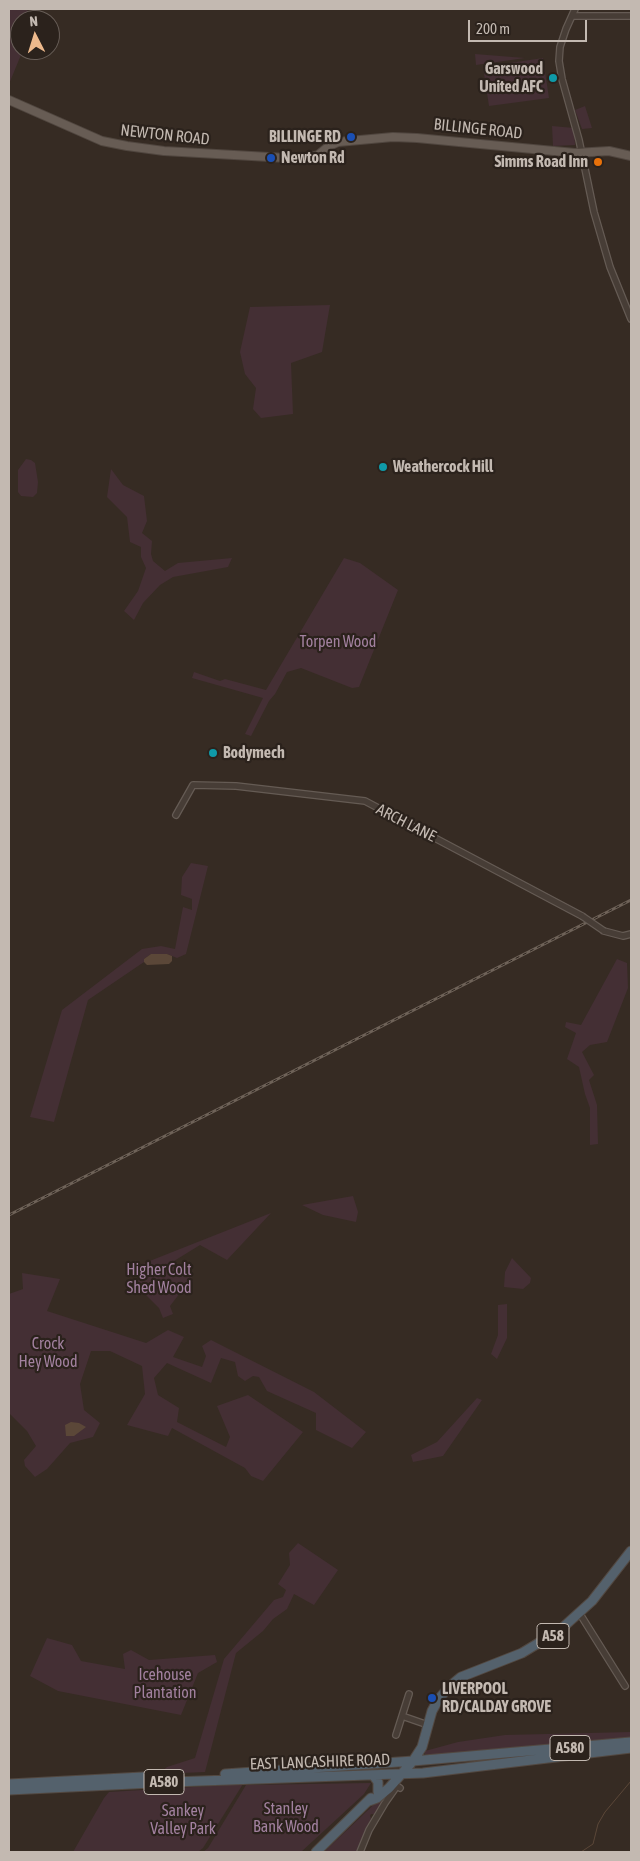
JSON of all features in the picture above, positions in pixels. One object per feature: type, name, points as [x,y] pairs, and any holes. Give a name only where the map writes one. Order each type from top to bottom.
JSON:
[{"type":"highway","name":"A58","points":[[316,1852],[411,1763],[421,1746],[438,1700],[456,1681],[468,1674],[509,1659],[536,1646],[560,1630],[580,1614],[612,1577],[631,1551]]},
{"type":"highway","name":"EAST LANCASHIRE ROAD","points":[[9,1784],[411,1763],[631,1742]]},
{"type":"highway","points":[[421,1746],[429,1760]]},
{"type":"highway","name":"EAST LANCASHIRE ROAD","points":[[9,1790],[372,1775],[465,1768],[631,1748]]},
{"type":"highway","points":[[411,1763],[416,1767],[474,1762],[496,1763]]},
{"type":"highway","points":[[336,1767],[354,1769],[398,1768],[400,1773]]},
{"type":"highway","name":"A58","points":[[369,1801],[377,1798],[400,1773]]},
{"type":"highway","points":[[372,1775],[378,1782],[378,1792]]},
{"type":"main road","name":"NEWTON ROAD","points":[[9,100],[90,137],[127,146],[183,153],[304,159],[318,155],[324,149]]},
{"type":"main road","name":"BILLINGE ROAD","points":[[324,149],[338,142],[418,138],[582,153],[609,151],[631,156]]},
{"type":"street","points":[[575,9],[562,40],[559,61],[564,89],[582,153],[594,212],[610,267],[631,319]]},
{"type":"street","points":[[572,16],[631,16]]},
{"type":"street","name":"ARCH LANE","points":[[176,815],[193,785],[236,786],[364,801],[582,916],[604,931],[623,936],[631,934]]},
{"type":"street","points":[[580,1614],[625,1686]]},
{"type":"street","points":[[396,1735],[409,1694]]},
{"type":"street","points":[[402,1716],[428,1725]]},
{"type":"street","points":[[360,1852],[372,1817],[397,1786],[400,1788]]},
{"type":"green space","points":[[9,9],[26,9],[10,10],[10,60],[19,60],[9,84]]},
{"type":"green space","points":[[475,54],[525,58],[476,65]]},
{"type":"green space","points":[[543,58],[549,98],[489,106],[483,67]]},
{"type":"green space","points":[[585,106],[592,128],[582,129],[575,110]]},
{"type":"green space","points":[[552,126],[574,128],[575,145],[553,146]]},
{"type":"green space","points":[[330,305],[322,352],[291,363],[293,414],[261,418],[253,409],[256,388],[245,374],[240,352],[250,307]]},
{"type":"green space","points":[[26,459],[35,463],[38,482],[37,493],[33,497],[21,496],[18,492],[18,470]]},
{"type":"green space","points":[[111,469],[123,485],[144,496],[147,521],[142,533],[152,541],[151,554],[153,561],[165,571],[178,563],[232,558],[228,567],[173,577],[160,585],[143,603],[134,620],[124,611],[138,591],[146,568],[141,557],[141,547],[130,542],[127,517],[107,497]]},
{"type":"green space","name":"Torpen Wood","points":[[344,558],[360,563],[398,590],[359,687],[352,688],[301,668],[287,672],[251,736],[245,734],[263,698],[192,678],[194,672],[220,681],[225,679],[266,690]]},
{"type":"green space","points":[[191,863],[208,866],[186,954],[177,958],[167,954],[151,954],[144,959],[144,962],[88,1000],[54,1122],[30,1117],[62,1010],[142,949],[161,946],[175,949],[183,907],[192,910],[192,899],[181,895],[182,877]]},
{"type":"green space","points":[[617,959],[627,963],[628,988],[607,1042],[590,1045],[582,1052],[594,1075],[589,1080],[597,1105],[598,1144],[590,1145],[590,1108],[579,1067],[567,1059],[576,1033],[565,1027],[566,1022],[581,1025]]},
{"type":"green space","points":[[353,1196],[358,1212],[356,1222],[323,1215],[302,1205]]},
{"type":"green space","name":"Higher Colt Shed Wood","points":[[271,1213],[227,1260],[200,1245],[174,1261],[177,1271],[189,1270],[193,1282],[180,1293],[170,1306],[173,1314],[163,1318],[159,1308],[139,1288],[137,1266]]},
{"type":"green space","points":[[512,1258],[531,1278],[530,1283],[523,1289],[504,1287],[505,1272]]},
{"type":"green space","name":"Crock Hey Wood","points":[[22,1273],[60,1279],[47,1311],[146,1343],[168,1330],[184,1337],[173,1357],[202,1367],[206,1356],[202,1346],[211,1340],[314,1392],[366,1432],[352,1448],[316,1430],[316,1413],[267,1391],[259,1377],[253,1376],[245,1381],[238,1376],[235,1362],[221,1358],[211,1383],[167,1363],[154,1378],[158,1395],[179,1408],[177,1422],[226,1447],[230,1437],[217,1406],[248,1395],[303,1432],[263,1481],[251,1476],[245,1468],[172,1428],[168,1436],[127,1425],[145,1394],[142,1366],[110,1351],[91,1351],[80,1384],[84,1410],[100,1423],[93,1437],[70,1443],[47,1469],[35,1477],[25,1466],[24,1460],[36,1446],[27,1431],[9,1413],[9,1294],[23,1289]]},
{"type":"green space","points":[[507,1304],[507,1338],[497,1359],[491,1354],[498,1335],[498,1305]]},
{"type":"green space","points":[[477,1398],[482,1400],[443,1456],[413,1462],[411,1455],[437,1442]]},
{"type":"green space","points":[[298,1543],[338,1570],[314,1605],[294,1594],[287,1609],[273,1619],[263,1631],[236,1653],[205,1772],[159,1774],[167,1767],[195,1758],[224,1659],[274,1600],[283,1597],[286,1590],[278,1584],[290,1565],[289,1553]]},
{"type":"green space","name":"Icehouse Plantation","points":[[47,1638],[72,1645],[81,1661],[125,1669],[123,1654],[131,1650],[149,1660],[215,1655],[217,1662],[198,1673],[181,1715],[58,1691],[30,1676]]},
{"type":"green space","points":[[631,1732],[631,1738],[431,1756],[425,1754],[425,1751],[458,1742],[505,1735]]},
{"type":"green space","name":"Stanley Bank Wood","points":[[371,1783],[364,1794],[301,1852],[203,1852],[208,1848],[246,1785]]},
{"type":"green space","name":"Sankey Valley Park","points":[[243,1784],[203,1848],[198,1852],[73,1852],[109,1792]]},
{"type":"green space","points":[[388,1791],[390,1792],[374,1814],[370,1816],[371,1818],[358,1852],[324,1852]]},
{"type":"shaded area","points":[[151,954],[167,954],[172,956],[172,961],[169,964],[147,965],[144,959]]},
{"type":"shaded area","points":[[71,1422],[79,1423],[86,1427],[74,1436],[66,1436],[65,1425]]},
{"type":"waterway","points":[[581,1852],[593,1844],[598,1824],[605,1812],[631,1781]]},
{"type":"railway","points":[[9,1215],[631,900]]},
{"type":"place","name":"Garswood United AFC","points":[[553,78]]},
{"type":"place","name":"BILLINGE RD","points":[[351,137]]},
{"type":"place","name":"Newton Rd","points":[[271,158]]},
{"type":"place","name":"Simms Road Inn","points":[[598,162]]},
{"type":"place","name":"Weathercock Hill","points":[[383,467]]},
{"type":"place","name":"Bodymech","points":[[213,753]]},
{"type":"place","name":"LIVERPOOL RD/CALDAY GROVE","points":[[432,1698]]}]
